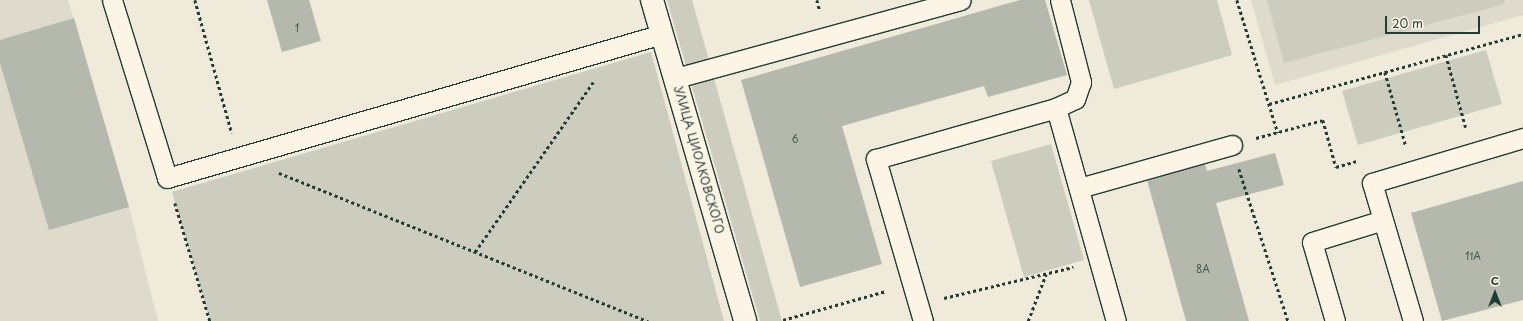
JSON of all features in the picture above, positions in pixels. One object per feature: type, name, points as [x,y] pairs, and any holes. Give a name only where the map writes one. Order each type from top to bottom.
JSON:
[{"type":"street","name":"УЛИЦА ЦИОЛКОВСКОГО","points":[[652,0],[676,78],[745,321]]},
{"type":"lane","points":[[112,0],[168,178],[662,34]]},
{"type":"lane","points":[[676,78],[960,0]]},
{"type":"lane","points":[[920,312],[876,159],[1056,108],[1075,99],[1081,82],[1060,0]]},
{"type":"lane","points":[[1056,108],[1116,321]]},
{"type":"lane","points":[[1413,321],[1372,183],[1523,138]]},
{"type":"lane","points":[[1079,188],[1232,145]]},
{"type":"lane","points":[[1335,321],[1312,242],[1383,220]]},
{"type":"path","points":[[195,0],[239,157],[648,321]]},
{"type":"path","points":[[1237,0],[1278,133],[1323,120],[1336,166],[1365,159]]},
{"type":"path","points":[[1269,104],[1523,34]]},
{"type":"path","points":[[475,252],[618,47]]},
{"type":"path","points":[[1446,55],[1467,128],[1459,130]]},
{"type":"path","points":[[1385,72],[1406,146]]},
{"type":"path","points":[[1399,148],[1413,144]]},
{"type":"path","points":[[1232,145],[1288,321]]},
{"type":"path","points":[[168,178],[210,321]]},
{"type":"path","points":[[920,312],[1046,274],[1099,260]]},
{"type":"path","points":[[1028,321],[1046,274]]},
{"type":"path","points":[[783,320],[912,284]]},
{"type":"shaded area","points":[[0,0],[68,0],[129,207],[158,321],[0,321]]},
{"type":"shaded area","points":[[667,0],[692,0],[782,321],[760,321]]},
{"type":"shaded area","points":[[1089,0],[1217,0],[1232,55],[1114,89]]},
{"type":"shaded area","points":[[1251,0],[1523,0],[1523,15],[1275,85]]},
{"type":"shaded area","points":[[1267,0],[1504,0],[1505,4],[1284,63]]},
{"type":"shaded area","points":[[1486,50],[1502,104],[1358,145],[1342,91]]},
{"type":"shaded area","points":[[651,52],[724,321],[210,321],[172,192]]},
{"type":"shaded area","points":[[1051,144],[1084,260],[1024,277],[991,161]]},
{"type":"building","points":[[267,0],[309,0],[321,41],[282,52]]},
{"type":"building","points":[[1020,0],[1045,0],[1067,75],[988,97],[984,86],[842,126],[882,264],[800,287],[741,80]]},
{"type":"building","points":[[74,18],[129,207],[49,230],[0,63],[0,40]]},
{"type":"building","points":[[1275,153],[1284,185],[1216,203],[1249,321],[1186,321],[1147,180],[1205,164],[1207,171]]},
{"type":"building","points":[[1523,181],[1523,300],[1442,321],[1411,213]]}]
